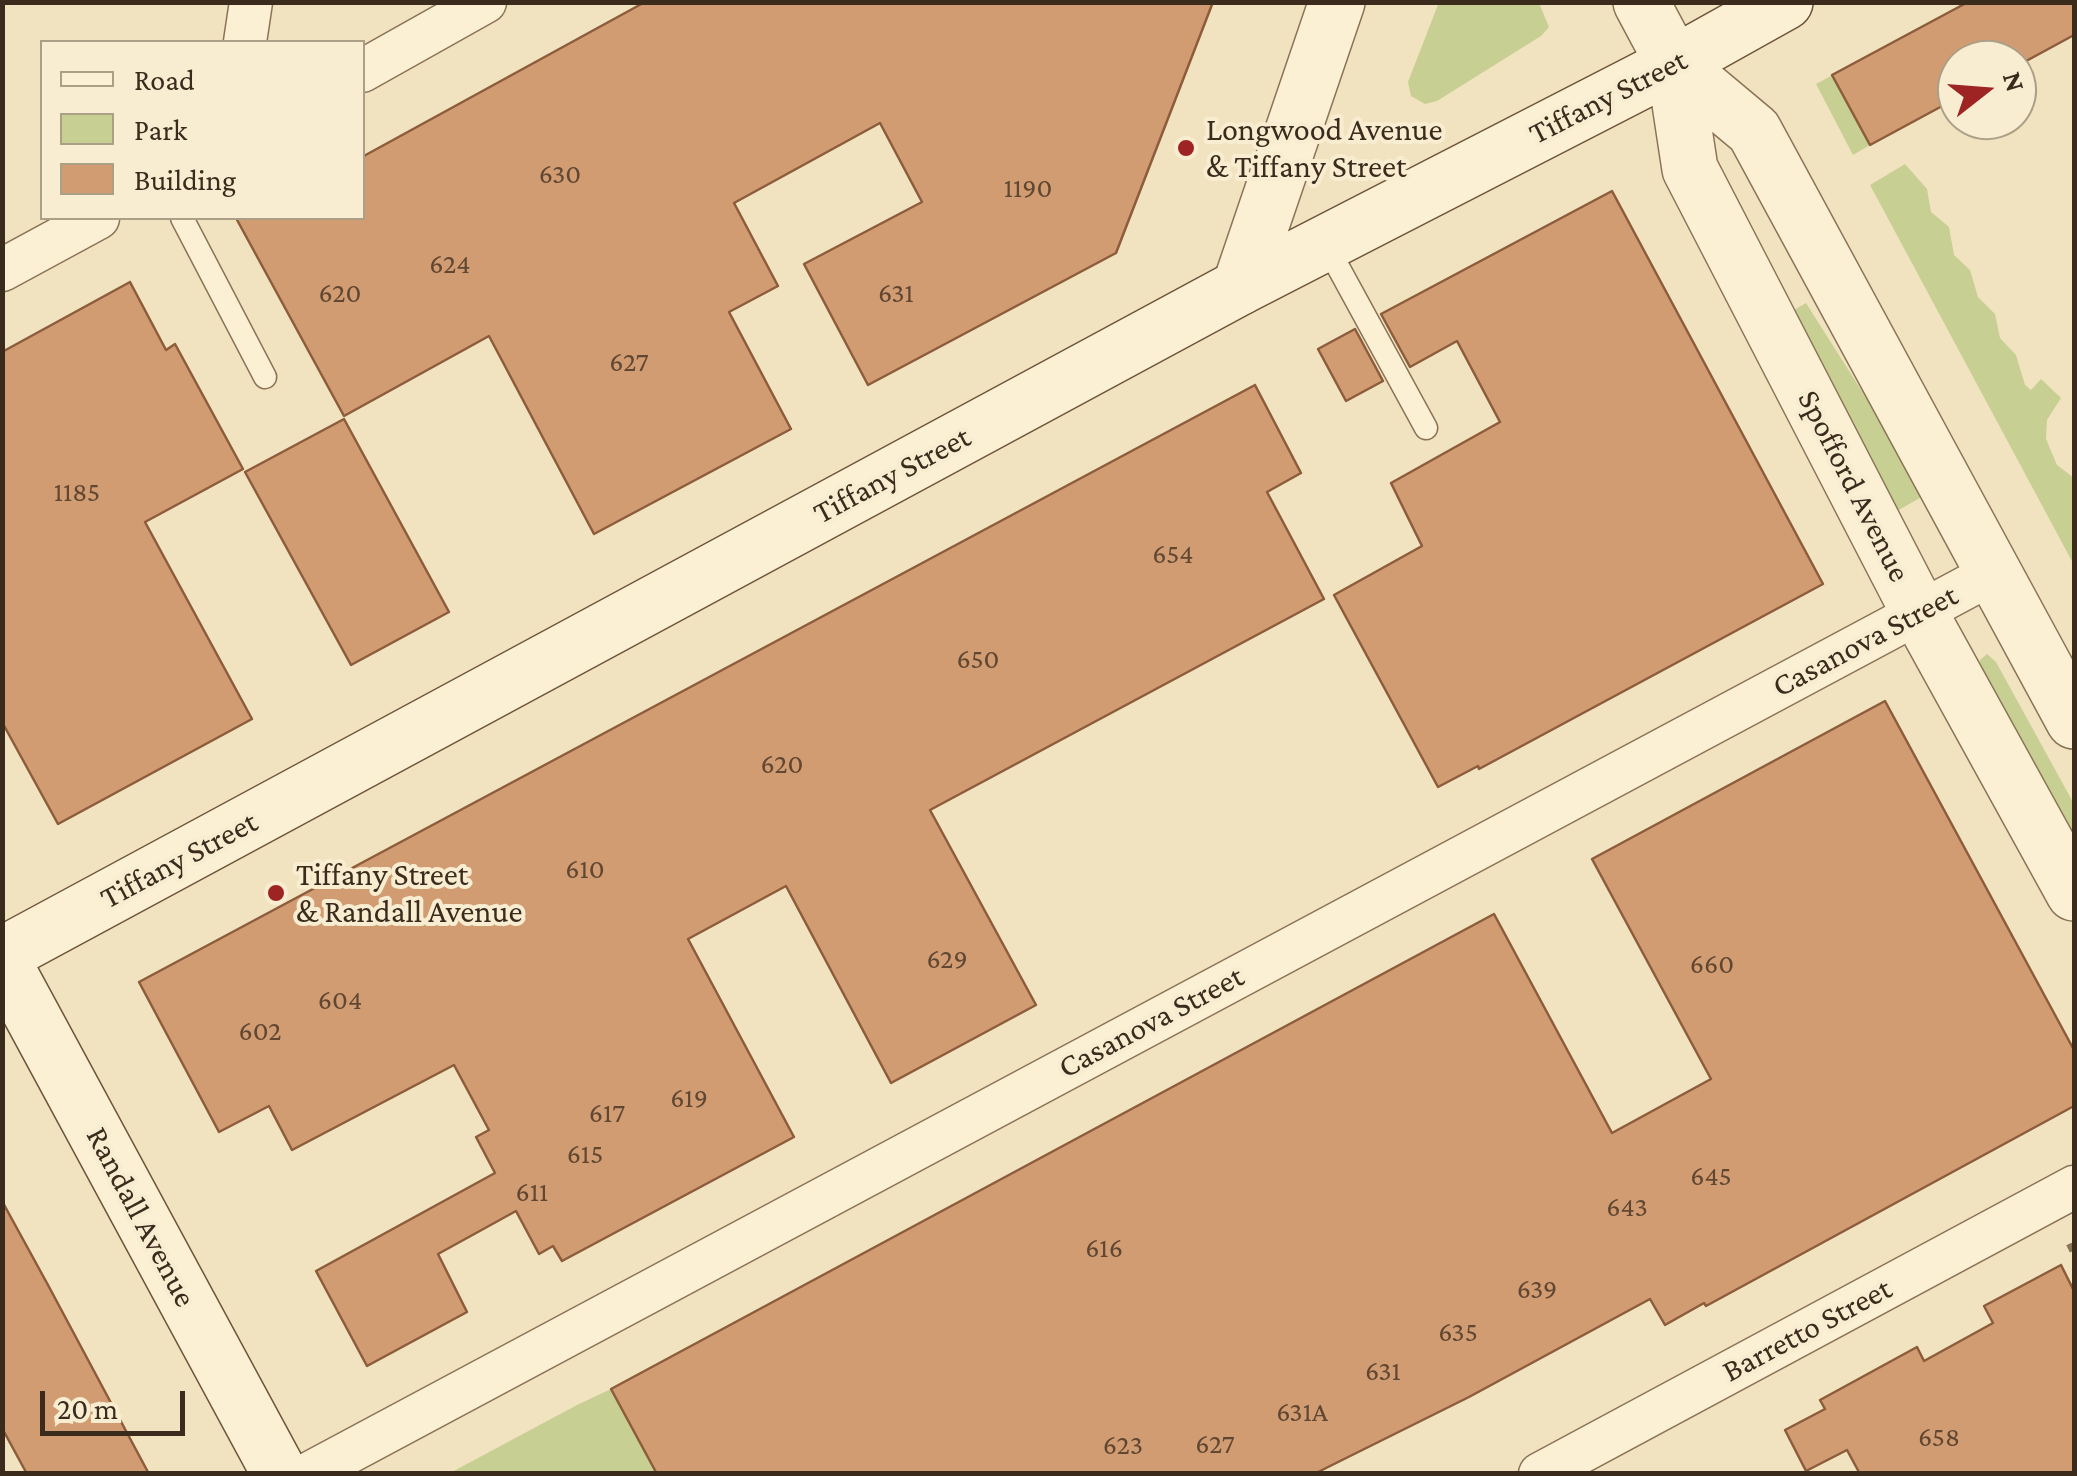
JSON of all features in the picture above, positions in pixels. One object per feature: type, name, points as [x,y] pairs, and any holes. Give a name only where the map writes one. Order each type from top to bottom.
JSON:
[{"type":"main road","points":[[1240,288],[1338,2]]},
{"type":"main road","name":"Spofford Avenue","points":[[1642,2],[1674,64],[1690,168],[1920,612],[2074,894]]},
{"type":"main road","name":"Tiffany Street","points":[[2,957],[1240,288],[1674,64],[1784,2]]},
{"type":"main road","name":"Spofford Avenue","points":[[1674,64],[1754,131],[2074,721]]},
{"type":"main road","name":"Randall Avenue","points":[[2,957],[280,1474]]},
{"type":"street","points":[[245,40],[252,2]]},
{"type":"street","points":[[365,69],[484,2]]},
{"type":"street","points":[[2,270],[94,220]]},
{"type":"street","name":"Casanova Street","points":[[308,1474],[1994,572]]},
{"type":"street","name":"Barretto Street","points":[[1540,1474],[2074,1187]]},
{"type":"lane","points":[[183,220],[265,377]]},
{"type":"lane","points":[[1326,243],[1426,428]]},
{"type":"path","points":[[2069,1244],[2074,1254]]},
{"type":"green space","points":[[1439,2],[1539,3],[1549,27],[1541,36],[1437,101],[1425,104],[1411,96],[1408,82]]},
{"type":"green space","points":[[1833,75],[1870,145],[1853,155],[1816,84]]},
{"type":"green space","points":[[1905,164],[1927,189],[1931,212],[1949,227],[1954,255],[1970,270],[1978,297],[1995,314],[2000,338],[2016,355],[2025,385],[2031,390],[2041,379],[2061,398],[2047,420],[2046,439],[2057,465],[2074,478],[2074,565],[1870,185]]},
{"type":"green space","points":[[1806,303],[1927,494],[1897,511],[1794,310]]},
{"type":"green space","points":[[1987,654],[1996,662],[2074,804],[2074,840],[1981,669],[1980,660]]},
{"type":"green space","points":[[611,1389],[657,1473],[450,1473],[577,1405]]},
{"type":"building","points":[[645,2],[1213,2],[1116,253],[868,385],[804,264],[922,202],[880,123],[734,203],[778,286],[729,312],[791,429],[594,534],[489,336],[344,416],[237,220],[365,220],[365,155]]},
{"type":"building","points":[[1968,2],[2074,2],[2074,35],[2037,55],[2037,40],[1937,40],[1937,109],[1870,145],[1832,75]]},
{"type":"building","points":[[1612,191],[1823,584],[1479,769],[1478,766],[1438,787],[1334,595],[1422,546],[1391,483],[1500,422],[1457,341],[1410,367],[1381,314]]},
{"type":"building","points":[[130,282],[166,350],[175,344],[243,469],[145,522],[252,719],[58,824],[2,722],[2,352]]},
{"type":"building","points":[[1355,329],[1383,381],[1346,401],[1318,349]]},
{"type":"building","points":[[1255,385],[1301,473],[1267,492],[1324,599],[930,810],[1036,1005],[891,1083],[786,886],[688,939],[794,1137],[562,1261],[553,1246],[539,1254],[516,1211],[438,1254],[467,1312],[367,1366],[316,1271],[495,1173],[476,1137],[489,1130],[454,1065],[292,1150],[269,1106],[219,1132],[139,982]]},
{"type":"building","points":[[344,419],[449,612],[351,665],[245,472]]},
{"type":"building","points":[[1885,701],[2074,1050],[2074,1106],[1706,1306],[1704,1303],[1665,1325],[1650,1299],[1469,1397],[1314,1474],[657,1474],[611,1389],[1494,914],[1612,1133],[1711,1079],[1592,859]]},
{"type":"building","points":[[2,1201],[149,1474],[27,1474],[2,1428]]},
{"type":"building","points":[[2061,1265],[2074,1291],[2074,1474],[1860,1474],[1847,1450],[1806,1471],[1785,1430],[1825,1409],[1820,1400],[1917,1347],[1924,1361],[1993,1323],[1984,1306]]},
{"type":"place","name":"Longwood Avenue & Tiffany Street","points":[[1186,148]]},
{"type":"place","name":"Tiffany Street & Randall Avenue","points":[[276,893]]}]
